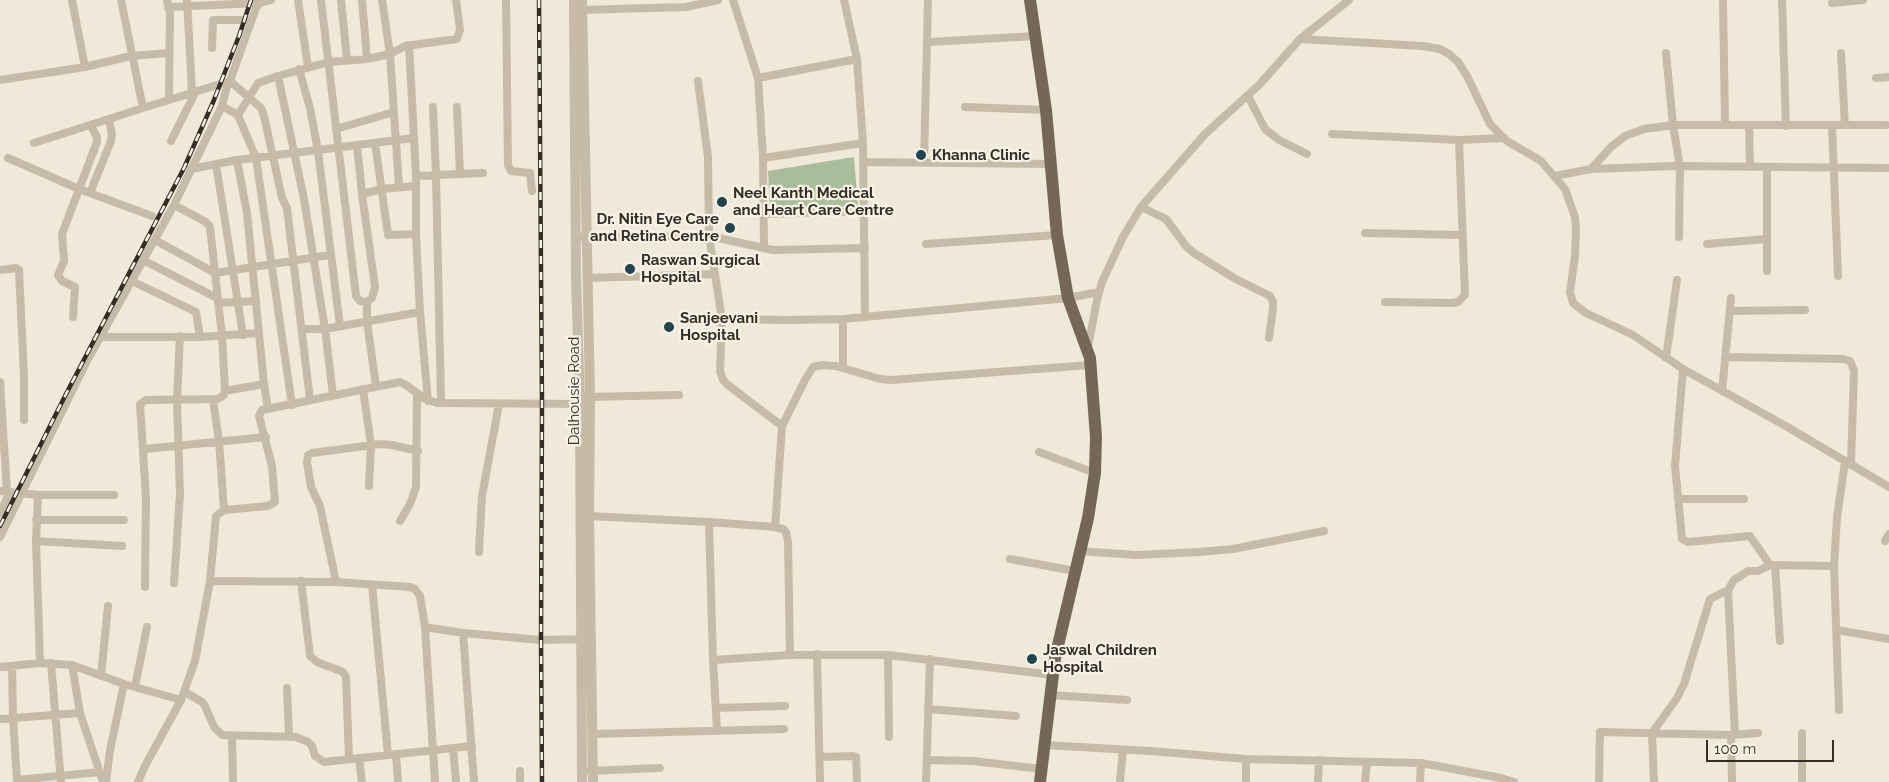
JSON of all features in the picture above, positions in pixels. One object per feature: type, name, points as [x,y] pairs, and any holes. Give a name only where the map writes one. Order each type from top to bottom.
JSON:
[{"type":"main road","points":[[1030,0],[1046,110],[1057,235],[1068,298],[1088,349],[1096,422],[1095,473],[1088,518],[1057,647],[1041,776]]},
{"type":"street","points":[[72,0],[85,67]]},
{"type":"street","points":[[120,0],[143,108]]},
{"type":"street","points":[[169,99],[170,13],[168,4],[260,2],[271,0]]},
{"type":"street","points":[[298,0],[304,68],[318,151],[340,326]]},
{"type":"street","points":[[321,0],[356,296],[357,299],[367,302]]},
{"type":"street","points":[[341,0],[347,60]]},
{"type":"street","points":[[362,0],[367,58]]},
{"type":"street","points":[[382,0],[390,54],[399,188]]},
{"type":"street","points":[[238,115],[258,83],[278,76],[328,62],[390,54],[409,45],[459,38],[460,30],[456,0]]},
{"type":"street","points":[[506,0],[508,165],[511,171],[530,173],[532,191]]},
{"type":"street","points":[[578,5],[692,3],[718,0]]},
{"type":"street","points":[[733,0],[758,78],[763,158],[764,248]]},
{"type":"street","points":[[844,0],[857,59],[863,143],[866,316]]},
{"type":"street","points":[[924,161],[928,0]]},
{"type":"street","points":[[1088,349],[1102,282],[1123,237],[1141,207],[1205,134],[1248,96],[1300,39],[1349,0]]},
{"type":"street","points":[[1723,0],[1725,124]]},
{"type":"street","points":[[1782,0],[1786,126]]},
{"type":"street","points":[[1832,3],[1863,0]]},
{"type":"street","points":[[219,2],[219,19]]},
{"type":"street","points":[[1,533],[100,337],[174,205],[222,106],[256,8],[260,2]]},
{"type":"street","points":[[171,141],[194,92],[187,3]]},
{"type":"street","name":"Dalhousie Road","points":[[578,5],[588,278],[585,401],[579,516],[593,734],[593,782]]},
{"type":"street","name":"Dalhousie Road","points":[[578,5],[576,237],[589,516],[582,782]]},
{"type":"street","points":[[212,48],[213,20],[245,20]]},
{"type":"street","points":[[928,42],[1036,36]]},
{"type":"street","points":[[1300,39],[1423,46],[1440,49],[1449,54],[1458,62],[1467,76],[1490,124],[1504,138],[1541,161],[1556,176],[1565,189],[1575,217],[1575,256],[1570,292],[1573,304],[1586,313],[1633,335],[1683,369],[1784,425],[1889,487]]},
{"type":"street","points":[[409,45],[416,176],[416,234],[420,312],[428,401]]},
{"type":"street","points":[[0,80],[85,67],[131,56],[170,53]]},
{"type":"street","points":[[1666,53],[1673,124],[1680,166],[1679,237]]},
{"type":"street","points":[[1841,53],[1845,125]]},
{"type":"street","points":[[758,78],[857,59]]},
{"type":"street","points":[[278,76],[304,199],[312,258],[325,329],[332,395]]},
{"type":"street","points":[[1876,78],[1889,78]]},
{"type":"street","points":[[698,81],[708,157],[709,236],[722,319],[719,367],[723,380],[782,426]]},
{"type":"street","points":[[34,143],[91,126],[169,99],[229,82]]},
{"type":"street","points":[[229,82],[249,96],[263,112],[282,198],[287,208],[310,400]]},
{"type":"street","points":[[1248,96],[1265,129],[1279,140],[1307,154]]},
{"type":"street","points":[[222,106],[238,115],[256,158],[292,405]]},
{"type":"street","points":[[433,107],[441,403]]},
{"type":"street","points":[[457,107],[460,174]]},
{"type":"street","points":[[965,107],[1046,110]]},
{"type":"street","points":[[336,129],[394,112]]},
{"type":"street","points":[[90,193],[111,141],[112,134],[109,120]]},
{"type":"street","points":[[1591,169],[1611,147],[1625,136],[1644,129],[1673,124],[1786,126],[1886,124]]},
{"type":"street","points":[[1749,124],[1750,168]]},
{"type":"street","points":[[1832,125],[1838,276]]},
{"type":"street","points":[[74,317],[75,287],[62,281],[58,276],[64,261],[62,234],[96,142],[97,137],[91,126]]},
{"type":"street","points":[[1332,134],[1459,140],[1504,138]]},
{"type":"street","points":[[190,169],[237,160],[414,138]]},
{"type":"street","points":[[1385,302],[1452,303],[1463,299],[1466,291],[1459,140]]},
{"type":"street","points":[[375,143],[388,235],[416,234]]},
{"type":"street","points":[[763,158],[863,143]]},
{"type":"street","points":[[358,145],[362,194],[375,287],[372,298],[367,302]]},
{"type":"street","points":[[8,158],[79,189],[152,216]]},
{"type":"street","points":[[237,160],[247,213],[268,409]]},
{"type":"street","points":[[864,162],[924,161],[1052,164]]},
{"type":"street","points":[[216,164],[243,335]]},
{"type":"street","points":[[1556,176],[1591,169],[1680,166],[1889,168]]},
{"type":"street","points":[[1767,271],[1768,168]]},
{"type":"street","points":[[416,176],[483,173]]},
{"type":"street","points":[[362,194],[416,186]]},
{"type":"street","points":[[145,588],[146,498],[140,404],[146,400],[213,400],[222,397],[225,391],[222,336],[208,224],[174,205]]},
{"type":"street","points":[[1141,207],[1166,219],[1181,240],[1194,253],[1234,278],[1270,296],[1273,308],[1269,338]]},
{"type":"street","points":[[764,214],[864,211]]},
{"type":"street","points":[[1365,233],[1462,235]]},
{"type":"street","points":[[926,244],[1057,235]]},
{"type":"street","points":[[576,237],[709,236],[782,250],[865,248]]},
{"type":"street","points":[[1707,244],[1766,239]]},
{"type":"street","points":[[155,240],[215,273],[330,255]]},
{"type":"street","points":[[143,260],[218,301],[256,301]]},
{"type":"street","points":[[0,270],[16,268],[19,270],[24,420]]},
{"type":"street","points":[[588,278],[715,274]]},
{"type":"street","points":[[1666,358],[1677,280]]},
{"type":"street","points":[[132,281],[196,312],[200,337]]},
{"type":"street","points":[[722,319],[843,319],[1068,298],[1099,292]]},
{"type":"street","points":[[1722,391],[1731,298]]},
{"type":"street","points":[[367,302],[367,322],[376,386]]},
{"type":"street","points":[[1730,311],[1805,310]]},
{"type":"street","points":[[302,329],[325,329],[420,312]]},
{"type":"street","points":[[843,319],[843,368]]},
{"type":"street","points":[[100,337],[200,337],[259,333]]},
{"type":"street","points":[[174,583],[180,494],[177,400],[180,336]]},
{"type":"street","points":[[1726,357],[1843,359],[1850,360],[1854,370],[1848,464],[1837,517],[1834,566],[1839,710]]},
{"type":"street","points":[[775,527],[782,426],[811,368],[822,365],[843,368],[880,379],[891,380],[1090,365]]},
{"type":"street","points":[[1683,369],[1676,466],[1681,538],[1688,542],[1750,536],[1772,565],[1780,640]]},
{"type":"street","points":[[0,382],[6,492],[0,513]]},
{"type":"street","points":[[138,782],[144,766],[182,700],[200,644],[210,581],[216,516],[224,510],[268,506],[275,502],[272,466],[259,416],[262,410],[400,382],[428,401],[441,403],[498,404],[679,395]]},
{"type":"street","points":[[225,391],[264,384]]},
{"type":"street","points":[[363,389],[371,445],[369,486]]},
{"type":"street","points":[[400,521],[410,504],[416,487],[418,395]]},
{"type":"street","points":[[213,400],[219,441],[224,510]]},
{"type":"street","points":[[479,552],[483,489],[498,404]]},
{"type":"street","points":[[144,449],[266,437]]},
{"type":"street","points":[[336,582],[320,506],[310,487],[307,458],[312,453],[371,445],[392,445],[418,450]]},
{"type":"street","points":[[1039,452],[1095,473]]},
{"type":"street","points":[[6,492],[38,495],[114,495]]},
{"type":"street","points":[[38,495],[36,541],[40,663]]},
{"type":"street","points":[[1678,499],[1744,498]]},
{"type":"street","points":[[589,516],[709,522],[783,529],[786,532],[788,542],[790,654]]},
{"type":"street","points":[[36,520],[124,520]]},
{"type":"street","points":[[709,522],[717,730]]},
{"type":"street","points":[[1080,551],[1136,555],[1233,550],[1324,530]]},
{"type":"street","points":[[36,541],[122,546]]},
{"type":"street","points":[[1010,559],[1075,571]]},
{"type":"street","points":[[1654,782],[1652,733],[1677,698],[1684,684],[1710,599],[1728,590],[1734,580],[1748,571],[1758,571],[1772,565],[1834,566]]},
{"type":"street","points":[[210,581],[336,582],[410,587],[415,589],[420,596],[425,627],[435,782]]},
{"type":"street","points":[[301,581],[310,656],[317,662],[343,672],[346,677],[349,759]]},
{"type":"street","points":[[372,585],[392,754],[398,782]]},
{"type":"street","points":[[1728,590],[1733,735],[1732,782]]},
{"type":"street","points":[[101,676],[108,606]]},
{"type":"street","points":[[135,687],[147,627]]},
{"type":"street","points":[[425,627],[463,633],[541,640],[587,639]]},
{"type":"street","points":[[1837,630],[1889,639]]},
{"type":"street","points":[[463,633],[474,782]]},
{"type":"street","points":[[713,660],[790,654],[888,655],[1053,675]]},
{"type":"street","points":[[817,654],[820,782]]},
{"type":"street","points":[[888,655],[889,737]]},
{"type":"street","points":[[926,782],[930,659]]},
{"type":"street","points":[[0,667],[40,663],[72,665],[124,684],[182,700]]},
{"type":"street","points":[[51,663],[61,779]]},
{"type":"street","points":[[72,665],[80,712],[104,782]]},
{"type":"street","points":[[12,666],[12,718],[17,781],[61,779],[100,772]]},
{"type":"street","points":[[104,782],[124,684]]},
{"type":"street","points":[[287,688],[289,737]]},
{"type":"street","points":[[185,692],[202,702],[216,732],[232,736],[296,737],[308,742],[319,760],[330,762],[472,746]]},
{"type":"street","points":[[1050,695],[1127,700]]},
{"type":"street","points":[[716,708],[785,706]]},
{"type":"street","points":[[928,708],[1016,716]]},
{"type":"street","points":[[0,719],[80,712]]},
{"type":"street","points":[[593,734],[784,729]]},
{"type":"street","points":[[1599,782],[1600,732],[1733,735],[1758,733]]},
{"type":"street","points":[[1802,733],[1802,782]]},
{"type":"street","points":[[232,736],[233,782]]},
{"type":"street","points":[[1045,745],[1150,750],[1246,759],[1421,763],[1514,782]]},
{"type":"street","points":[[454,748],[456,782]]},
{"type":"street","points":[[1120,782],[1123,750]]},
{"type":"street","points":[[820,757],[856,757],[857,782]]},
{"type":"street","points":[[359,758],[362,782]]},
{"type":"street","points":[[1246,759],[1246,782]]},
{"type":"street","points":[[927,760],[973,761],[1041,776]]},
{"type":"street","points":[[1318,782],[1319,760]]},
{"type":"street","points":[[1365,782],[1366,762]]},
{"type":"street","points":[[1420,782],[1421,763]]},
{"type":"street","points":[[582,771],[660,768]]},
{"type":"street","points":[[520,771],[520,782]]},
{"type":"street","points":[[1476,782],[1477,773]]},
{"type":"green space","points":[[854,157],[858,206],[770,211],[768,171]]},
{"type":"railway","points":[[0,526],[65,396],[184,168],[214,100],[251,0]]},
{"type":"railway","points":[[539,0],[542,782]]},
{"type":"place","name":"Khanna Clinic","points":[[921,155]]},
{"type":"place","name":"Neel Kanth Medical and Heart Care Centre","points":[[722,202]]},
{"type":"place","name":"Dr. Nitin Eye Care and Retina Centre","points":[[730,228]]},
{"type":"place","name":"Raswan Surgical Hospital","points":[[630,269]]},
{"type":"place","name":"Sanjeevani Hospital","points":[[669,327]]},
{"type":"place","name":"Jaswal Children Hospital","points":[[1032,659]]}]
